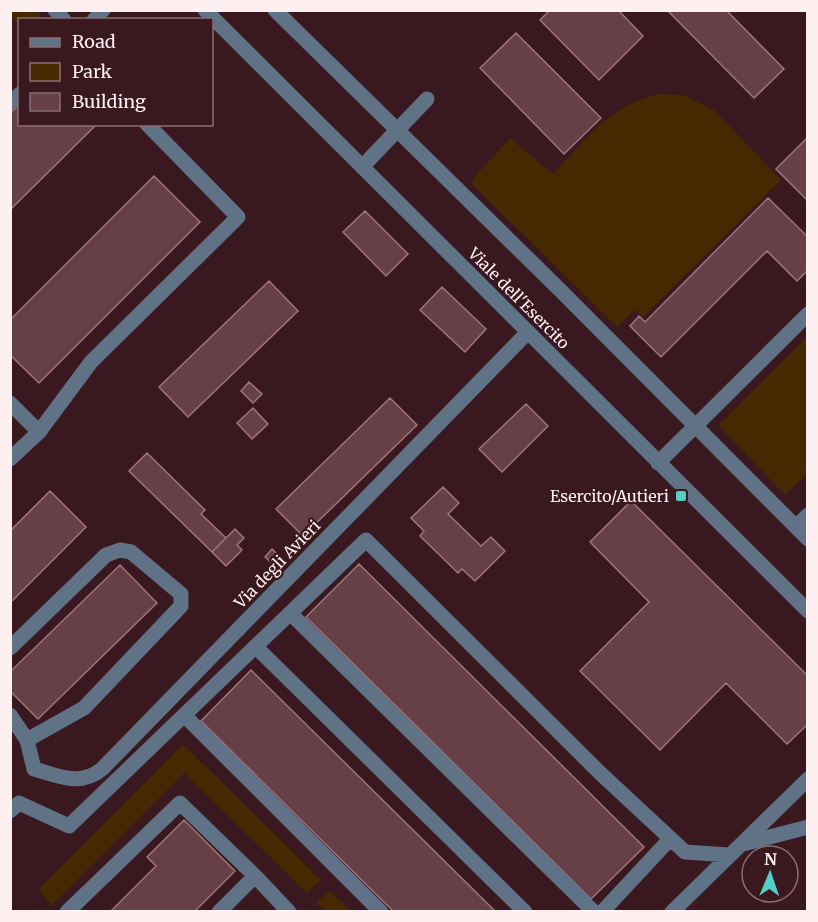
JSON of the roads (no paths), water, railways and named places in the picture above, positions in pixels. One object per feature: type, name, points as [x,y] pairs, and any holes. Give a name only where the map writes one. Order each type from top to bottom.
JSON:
[{"type":"street","name":"Viale dell'Esercito","points":[[205,10],[807,611]]},
{"type":"street","name":"Viale dell'Esercito","points":[[275,10],[807,539]]},
{"type":"street","points":[[363,168],[427,99]]},
{"type":"street","points":[[10,459],[39,432],[91,362],[238,217],[149,126]]},
{"type":"street","points":[[658,462],[807,314]]},
{"type":"street","name":"Via degli Avieri","points":[[27,740],[34,769],[68,779],[88,778],[102,769],[528,332]]},
{"type":"street","points":[[10,403],[39,432]]},
{"type":"street","points":[[796,527],[807,515]]},
{"type":"street","points":[[10,811],[19,803],[69,826],[366,540],[599,772],[685,852],[735,850],[807,827]]},
{"type":"street","points":[[10,648],[106,555],[120,549],[131,552],[182,594],[182,606],[84,708],[27,740],[10,715]]},
{"type":"street","points":[[290,614],[594,912]]},
{"type":"street","points":[[255,646],[525,912]]},
{"type":"street","points":[[184,715],[381,912]]},
{"type":"street","points":[[672,912],[807,779]]},
{"type":"street","points":[[67,912],[180,803],[289,912]]},
{"type":"street","points":[[603,912],[670,839]]},
{"type":"street","points":[[219,912],[255,876]]},
{"type":"place","name":"Esercito/Autieri","points":[[681,496]]}]
